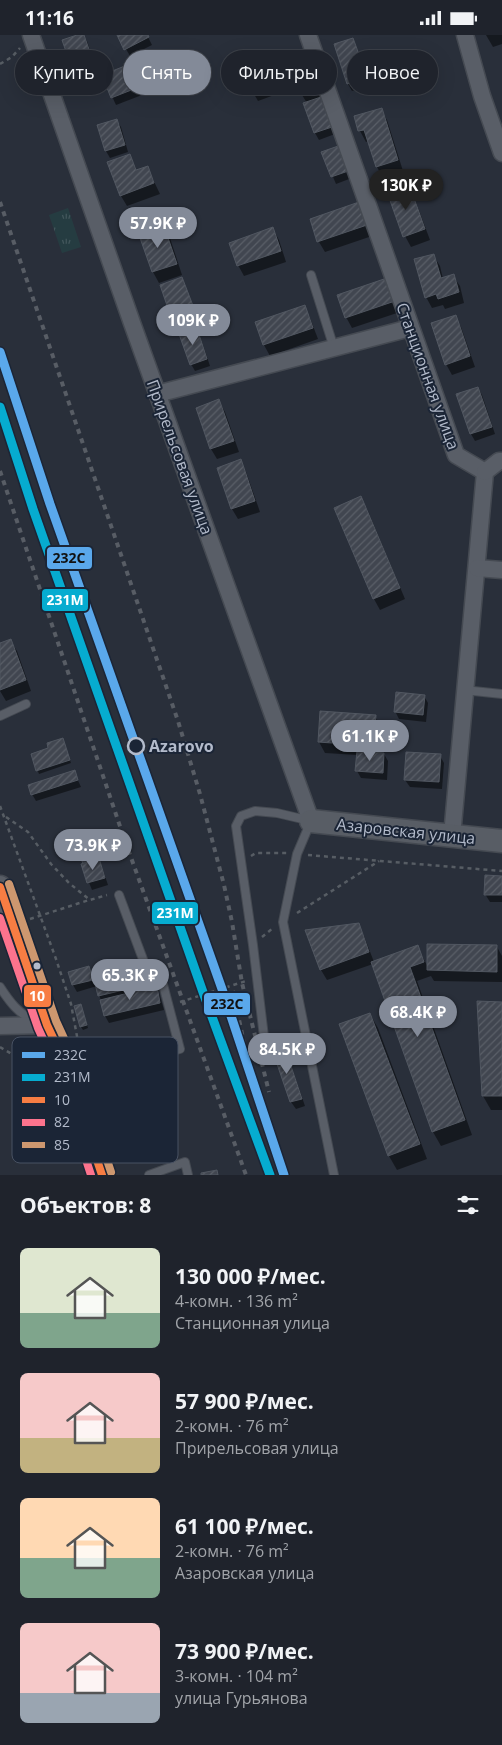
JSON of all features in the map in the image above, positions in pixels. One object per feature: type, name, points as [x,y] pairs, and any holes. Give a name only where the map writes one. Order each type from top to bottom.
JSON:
[{"type":"street","name":"Станционная улица","points":[[308,35],[380,236],[410,329],[456,455],[484,472]]},
{"type":"street","points":[[465,35],[482,96],[502,153]]},
{"type":"street","name":"Прирельсовая улица","points":[[27,38],[311,821]]},
{"type":"street","points":[[157,394],[410,329]]},
{"type":"street","points":[[452,836],[484,472],[499,461],[502,461]]},
{"type":"street","points":[[477,568],[502,570]]},
{"type":"street","name":"Азаровская улица","points":[[311,821],[502,841]]},
{"type":"street","points":[[0,887],[47,1025],[56,1037]]},
{"type":"street","points":[[0,1026],[47,1025]]},
{"type":"lane","points":[[311,275],[334,348]]},
{"type":"lane","points":[[464,690],[502,693]]},
{"type":"lane","points":[[0,716],[26,704]]},
{"type":"lane","points":[[265,1045],[236,826],[241,816],[255,811],[277,813],[311,821],[297,854],[283,922],[334,1175]]},
{"type":"lane","points":[[119,895],[144,962],[160,973],[177,1037]]},
{"type":"lane","points":[[0,987],[10,1003],[29,1019],[47,1025]]},
{"type":"lane","points":[[149,1175],[185,1162],[188,1175]]},
{"type":"path","points":[[0,64],[12,57],[27,38]]},
{"type":"path","points":[[0,807],[71,1004],[72,1037]]},
{"type":"path","points":[[5,817],[28,832],[69,883],[90,900]]},
{"type":"path","points":[[256,853],[297,854],[502,871]]},
{"type":"path","points":[[283,922],[379,861]]},
{"type":"path","points":[[40,916],[104,896],[119,895]]},
{"type":"path","points":[[168,1005],[232,987],[256,977]]},
{"type":"path","points":[[0,1047],[12,1054]]},
{"type":"green space","points":[[68,208],[81,247],[62,253],[49,215]]},
{"type":"building","points":[[77,35],[84,35],[89,50],[65,50],[62,40]]},
{"type":"building","points":[[117,35],[148,35],[149,37],[124,50]]},
{"type":"building","points":[[353,38],[357,50],[347,50],[347,84],[337,50],[334,44]]},
{"type":"building","points":[[123,67],[123,93],[111,98],[110,95],[113,95],[113,71]]},
{"type":"building","points":[[321,97],[332,127],[314,133],[303,103]]},
{"type":"building","points":[[382,108],[398,160],[376,167],[364,130],[358,131],[354,116]]},
{"type":"building","points":[[117,119],[125,145],[105,151],[97,125]]},
{"type":"building","points":[[344,144],[354,169],[331,177],[321,152]]},
{"type":"building","points":[[130,154],[136,170],[148,166],[154,183],[120,196],[107,162]]},
{"type":"building","points":[[409,184],[425,229],[403,237],[387,192]]},
{"type":"building","points":[[359,202],[367,225],[317,242],[310,219]]},
{"type":"building","points":[[164,226],[177,264],[152,272],[139,235]]},
{"type":"building","points":[[273,227],[281,251],[237,266],[229,243]]},
{"type":"building","points":[[434,254],[441,278],[454,274],[459,292],[438,299],[436,294],[425,298],[414,259]]},
{"type":"building","points":[[182,277],[195,311],[172,320],[160,285]]},
{"type":"building","points":[[387,278],[395,301],[345,318],[337,295]]},
{"type":"building","points":[[305,305],[313,328],[263,345],[255,322]]},
{"type":"building","points":[[456,315],[470,356],[445,365],[431,323]]},
{"type":"building","points":[[197,328],[207,359],[190,365],[179,334]]},
{"type":"building","points":[[478,387],[492,427],[470,434],[456,394]]},
{"type":"building","points":[[219,399],[234,441],[210,449],[196,408]]},
{"type":"building","points":[[241,459],[255,501],[231,509],[217,468]]},
{"type":"building","points":[[361,496],[400,588],[373,599],[334,508]]},
{"type":"building","points":[[11,639],[26,680],[0,690],[0,643]]},
{"type":"building","points":[[396,692],[425,695],[423,715],[394,712]]},
{"type":"building","points":[[320,711],[376,715],[374,746],[318,742]]},
{"type":"building","points":[[63,738],[70,760],[36,771],[31,754],[48,748],[47,743]]},
{"type":"building","points":[[357,751],[384,753],[383,773],[355,771]]},
{"type":"building","points":[[406,752],[441,754],[439,782],[404,780]]},
{"type":"building","points":[[75,770],[78,780],[31,795],[28,785]]},
{"type":"building","points":[[83,842],[92,844],[97,859],[83,864],[78,849]]},
{"type":"building","points":[[99,858],[105,878],[87,883],[81,864]]},
{"type":"building","points":[[485,875],[502,876],[502,895],[484,895]]},
{"type":"building","points":[[359,923],[369,952],[320,970],[305,930]]},
{"type":"building","points":[[427,944],[497,945],[497,972],[427,970]]},
{"type":"building","points":[[418,945],[424,962],[410,967],[465,1120],[432,1132],[371,962]]},
{"type":"building","points":[[89,966],[93,980],[72,985],[68,972]]},
{"type":"building","points":[[151,971],[154,983],[98,996],[95,984]]},
{"type":"building","points":[[157,986],[160,1003],[104,1016],[100,1000]]},
{"type":"building","points":[[477,1001],[502,1002],[502,1096],[482,1096]]},
{"type":"building","points":[[81,1004],[87,1025],[80,1027],[74,1006]]},
{"type":"building","points":[[370,1013],[420,1144],[388,1156],[339,1024]]},
{"type":"building","points":[[285,1048],[302,1099],[290,1102],[273,1052]]},
{"type":"building","points":[[217,1170],[218,1175],[201,1175],[201,1173]]},
{"type":"railway","points":[[0,202],[178,721],[224,885],[242,983],[269,1092]]},
{"type":"railway","points":[[0,471],[125,841],[246,1175]]},
{"type":"railway","points":[[233,991],[252,1081]]},
{"type":"transit line","name":"232C","points":[[0,352],[50,504],[222,989],[284,1175]]},
{"type":"transit line","name":"231М","points":[[0,407],[33,509],[204,995],[270,1175]]},
{"type":"transit line","name":"85","points":[[9,884],[56,1021],[63,1037]]},
{"type":"transit line","name":"10","points":[[0,887],[53,1037]]},
{"type":"transit line","name":"82","points":[[0,918],[42,1037]]},
{"type":"transit line","name":"82","points":[[87,1163],[91,1175]]},
{"type":"transit line","name":"10","points":[[98,1163],[102,1175]]},
{"type":"transit line","name":"85","points":[[108,1163],[111,1172]]},
{"type":"place","name":"Azarovo","points":[[136,746]]}]
